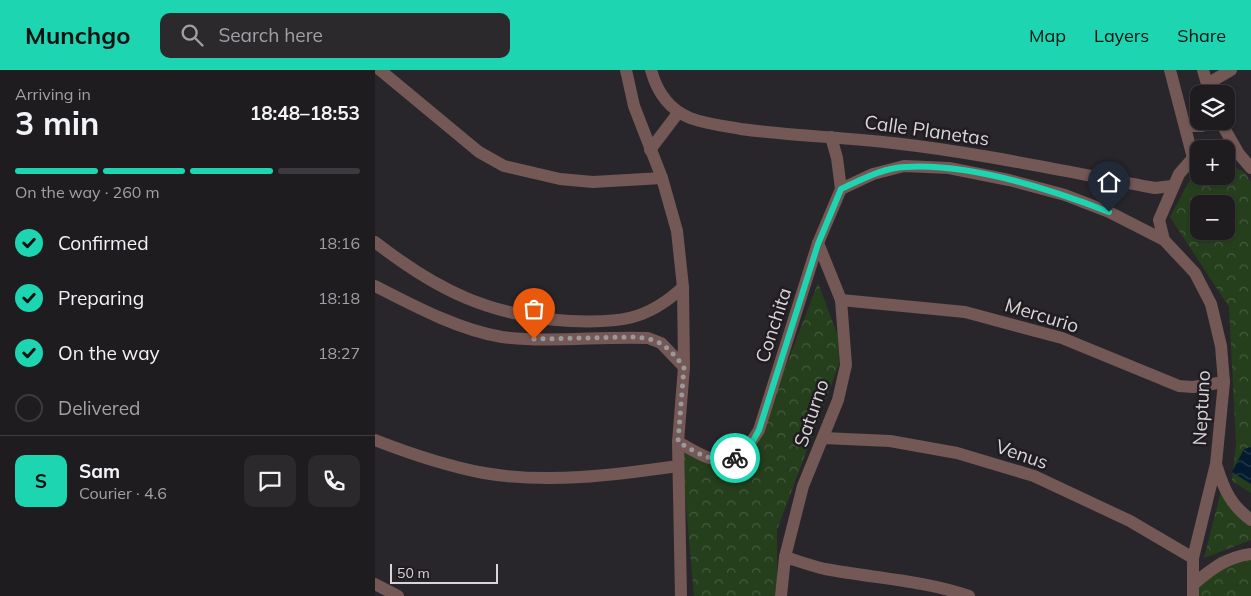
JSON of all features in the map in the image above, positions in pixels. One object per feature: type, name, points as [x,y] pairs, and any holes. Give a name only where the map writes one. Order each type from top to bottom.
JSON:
[{"type":"street","points":[[379,70],[479,152],[504,166],[560,179],[593,182],[662,178]]},
{"type":"street","points":[[626,70],[634,106],[662,178],[677,230],[683,287],[684,367],[678,442],[681,596]]},
{"type":"street","points":[[650,150],[678,112],[656,88],[651,70]]},
{"type":"street","points":[[1158,70],[1170,75],[1190,140]]},
{"type":"street","points":[[1203,70],[1207,85]]},
{"type":"street","points":[[1213,85],[1231,70]]},
{"type":"street","name":"Calle Planetas","points":[[678,112],[700,121],[725,127],[780,135],[831,136],[953,150],[1155,188],[1172,186]]},
{"type":"street","points":[[1185,126],[1190,126]]},
{"type":"street","points":[[1225,130],[1239,154],[1251,168]]},
{"type":"street","points":[[831,136],[837,158],[841,189]]},
{"type":"street","points":[[1235,153],[1239,154]]},
{"type":"street","points":[[1164,240],[1159,220],[1172,186],[1179,174],[1190,163]]},
{"type":"street","name":"Calle Planetas","points":[[841,189],[873,174],[904,166],[949,168],[1009,180],[1065,195],[1109,212],[1164,240]]},
{"type":"street","name":"Conchita","points":[[678,442],[703,456],[716,460],[728,460],[739,456],[750,446],[759,430],[818,244],[841,189]]},
{"type":"street","name":"Neptuno","points":[[1164,240],[1195,273],[1211,304],[1221,346],[1225,382],[1216,464],[1193,558],[1194,590]]},
{"type":"street","points":[[375,242],[405,265],[463,297],[506,313],[533,317],[599,321],[637,317],[651,312],[669,300],[683,287]]},
{"type":"street","name":"Saturno","points":[[781,596],[785,557],[803,486],[838,400],[846,365],[841,300],[818,244]]},
{"type":"street","points":[[375,286],[479,332],[545,340],[648,338],[661,343],[684,367]]},
{"type":"street","name":"Mercurio","points":[[841,300],[965,312],[1062,338],[1179,386],[1193,387],[1225,382]]},
{"type":"street","name":"Venus","points":[[823,438],[890,440],[957,453],[1034,476],[1130,521],[1193,558]]},
{"type":"street","points":[[375,440],[441,463],[494,474],[528,477],[591,476],[678,466]]},
{"type":"street","points":[[1216,464],[1222,484],[1236,508],[1251,520]]},
{"type":"street","points":[[1194,590],[1210,570],[1224,562],[1251,554]]},
{"type":"street","points":[[785,557],[825,569],[886,576],[949,589],[969,596]]},
{"type":"street","points":[[375,584],[398,596]]},
{"type":"green space","points":[[1235,167],[1245,173],[1251,182],[1251,493],[1232,481],[1236,443],[1229,307],[1170,217],[1190,180],[1190,185],[1235,185]]},
{"type":"green space","points":[[818,283],[838,336],[839,364],[777,530],[777,596],[694,596],[681,448],[710,463],[727,466],[744,458],[754,449]]},
{"type":"green space","points":[[1222,487],[1251,512],[1251,540],[1204,558]]},
{"type":"green space","points":[[1251,551],[1251,596],[1194,596],[1193,576],[1222,555]]},
{"type":"water","points":[[1251,447],[1251,484],[1232,472],[1244,449]]},
{"type":"way so far","points":[[534,339],[633,337],[648,338],[661,343],[684,367],[678,442],[703,456],[716,460],[735,458]]},
{"type":"route","points":[[735,458],[750,446],[759,430],[818,244],[841,189],[873,174],[904,166],[949,168],[1009,180],[1065,195],[1109,212]]}]
